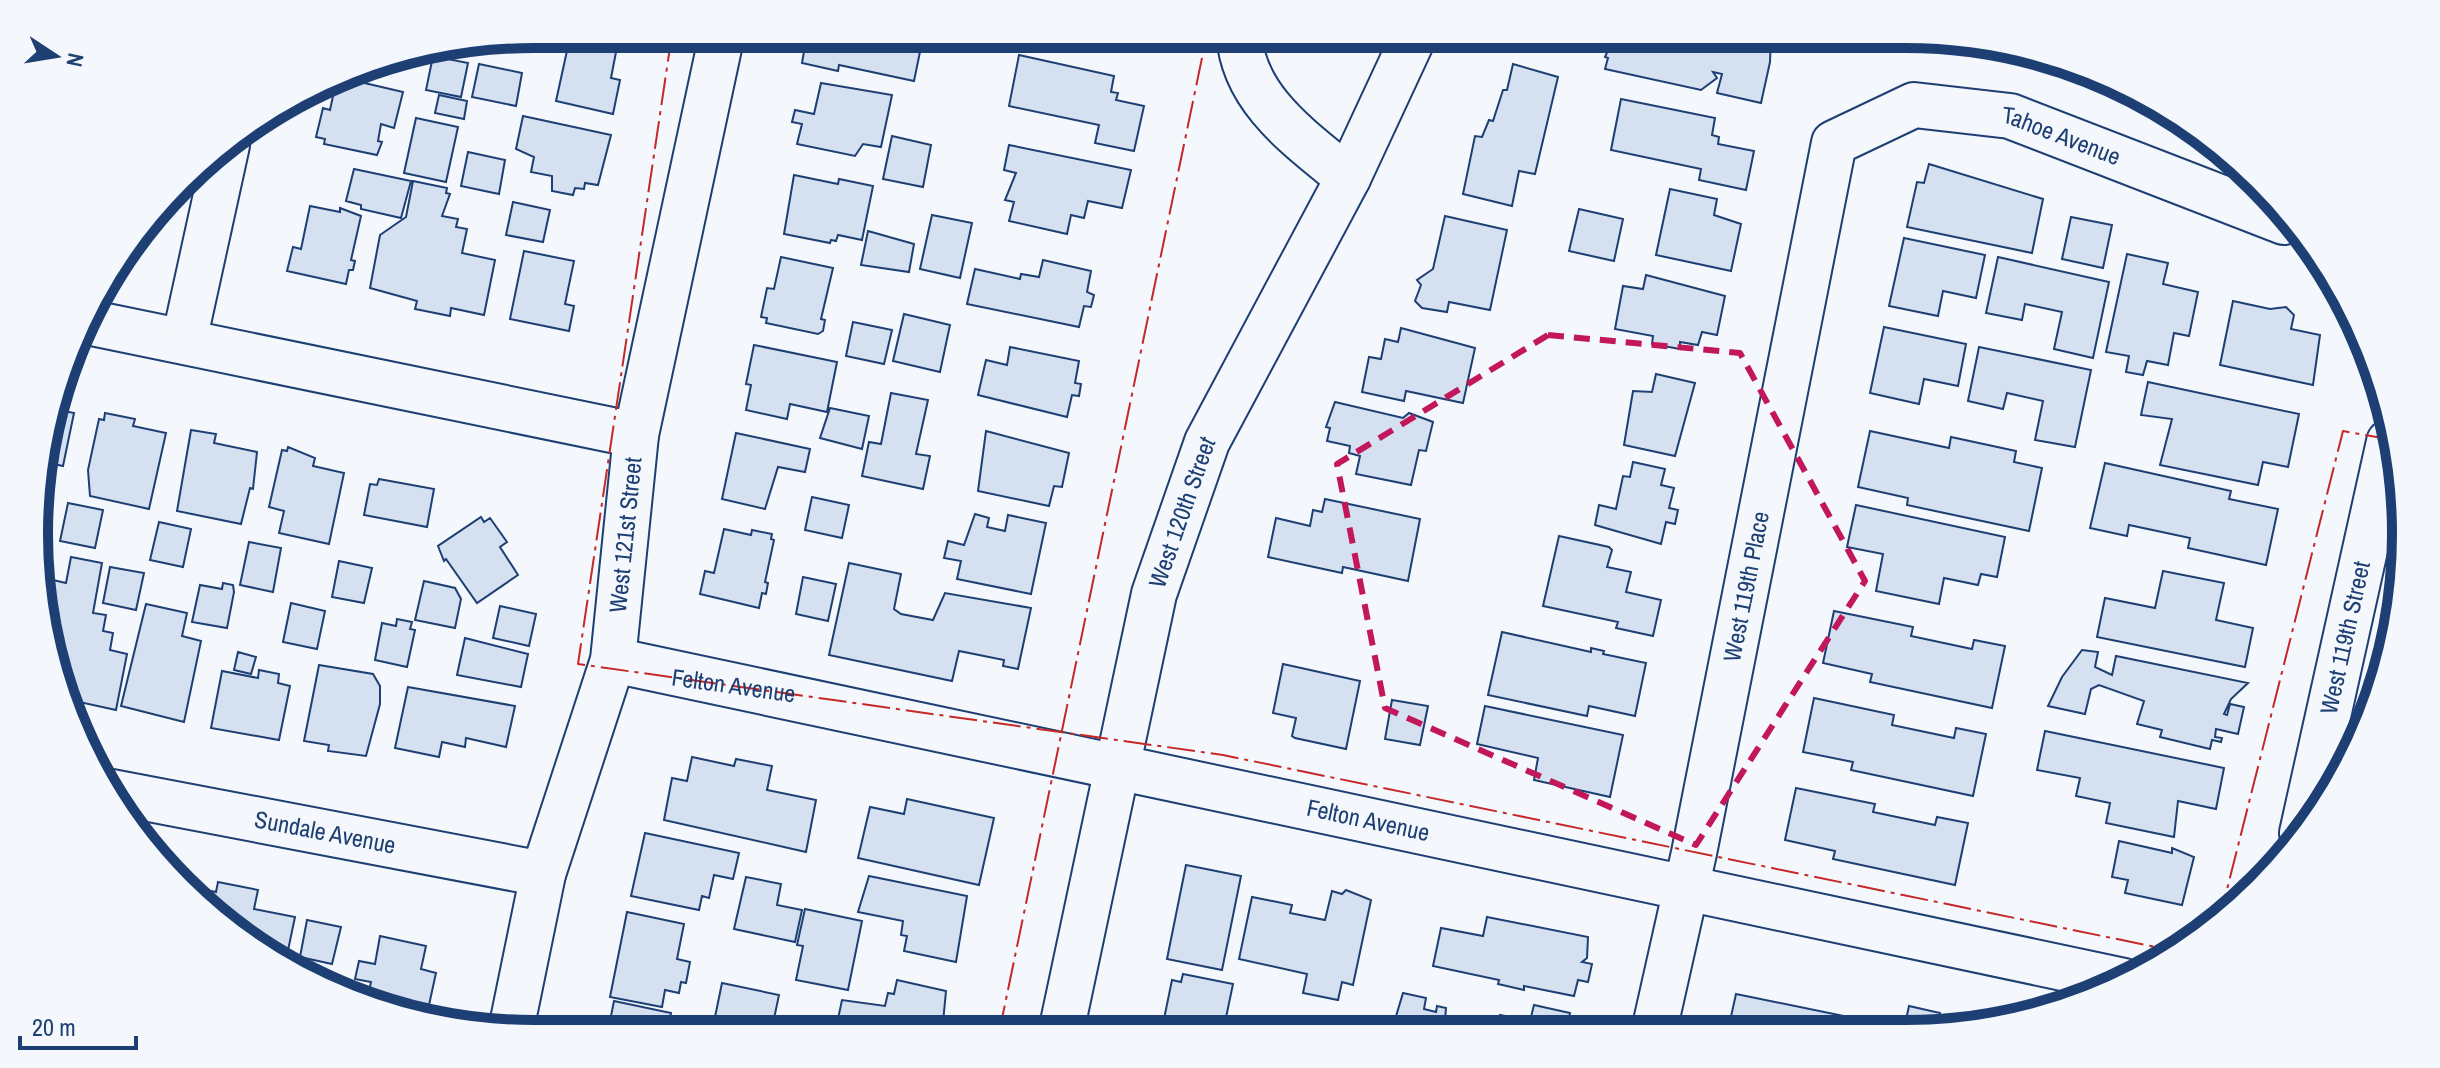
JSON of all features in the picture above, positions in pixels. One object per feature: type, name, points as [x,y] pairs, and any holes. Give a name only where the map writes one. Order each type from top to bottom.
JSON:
[{"type":"street","name":"West 121st Street","points":[[513,1019],[543,874],[613,660],[636,435],[719,48]]},
{"type":"street","points":[[1240,48],[1254,87],[1282,123],[1348,178]]},
{"type":"street","name":"West 120th Street","points":[[1063,1020],[1154,594],[1207,442],[1348,178],[1408,48]]},
{"type":"street","name":"Tahoe Avenue","points":[[1834,143],[1914,105],[2010,116],[2275,218]]},
{"type":"street","name":"West 119th Place","points":[[1656,1020],[1687,885],[1834,143]]},
{"type":"street","points":[[184,341],[224,161]]},
{"type":"street","points":[[96,324],[636,435]]},
{"type":"street","name":"West 119th Street","points":[[2308,807],[2386,457]]},
{"type":"street","name":"Felton Avenue","points":[[613,660],[1687,885],[2106,977]]},
{"type":"street","name":"Sundale Avenue","points":[[124,794],[543,874]]},
{"type":"highlighted area","points":[[1548,335],[1740,353],[1865,581],[1696,845],[1385,708],[1337,464]]},
{"type":"building","points":[[568,48],[617,48],[611,78],[620,80],[613,114],[556,101]]},
{"type":"building","points":[[805,48],[921,48],[914,81],[839,65],[838,71],[802,63]]},
{"type":"building","points":[[1609,48],[1771,48],[1761,103],[1717,93],[1722,74],[1713,72],[1717,78],[1701,90],[1605,69],[1608,58],[1605,57]]},
{"type":"building","points":[[1019,55],[1114,76],[1111,92],[1118,93],[1116,100],[1144,106],[1134,151],[1095,143],[1099,125],[1009,106]]},
{"type":"building","points":[[432,59],[468,63],[461,97],[426,90]]},
{"type":"building","points":[[479,64],[522,73],[516,106],[472,97]]},
{"type":"building","points":[[1513,64],[1558,77],[1535,174],[1519,171],[1512,206],[1463,194],[1475,136],[1482,137],[1489,120],[1493,121],[1503,90],[1507,90]]},
{"type":"building","points":[[358,81],[403,92],[394,128],[381,124],[378,141],[382,142],[377,155],[324,144],[325,139],[316,137],[323,108],[330,110],[334,91]]},
{"type":"building","points":[[821,83],[892,95],[881,147],[863,144],[855,156],[797,144],[802,124],[792,122],[795,110],[814,114]]},
{"type":"building","points":[[439,95],[467,101],[464,119],[435,113]]},
{"type":"building","points":[[1621,99],[1715,118],[1712,135],[1719,137],[1718,144],[1754,151],[1746,190],[1699,180],[1701,169],[1611,150]]},
{"type":"building","points":[[523,116],[611,135],[598,185],[585,183],[584,189],[575,188],[573,195],[552,191],[552,176],[531,172],[534,157],[516,149]]},
{"type":"building","points":[[416,118],[458,127],[446,182],[404,173]]},
{"type":"building","points":[[892,136],[931,145],[923,187],[883,179]]},
{"type":"building","points":[[1009,145],[1131,170],[1122,208],[1088,201],[1084,218],[1071,215],[1067,234],[1009,221],[1014,202],[1005,200],[1016,173],[1004,170]]},
{"type":"building","points":[[468,152],[505,160],[499,194],[461,186]]},
{"type":"building","points":[[1929,164],[2043,199],[2032,253],[1907,227],[1917,182],[1924,183]]},
{"type":"building","points":[[354,169],[411,181],[401,218],[361,209],[361,205],[346,201]]},
{"type":"building","points":[[794,175],[838,184],[839,179],[873,186],[862,240],[838,235],[836,241],[831,240],[830,243],[784,234]]},
{"type":"building","points":[[413,181],[447,188],[446,193],[450,194],[442,216],[458,219],[456,227],[467,229],[462,253],[495,260],[484,315],[451,308],[450,316],[415,309],[417,301],[370,288],[380,235],[406,217]]},
{"type":"building","points":[[1670,189],[1717,199],[1714,215],[1741,224],[1731,271],[1656,255]]},
{"type":"building","points":[[513,202],[550,210],[543,242],[506,235]]},
{"type":"building","points":[[310,206],[340,212],[340,208],[361,216],[351,260],[355,261],[346,284],[287,271],[293,247],[301,249]]},
{"type":"building","points":[[1579,209],[1623,219],[1614,261],[1569,251]]},
{"type":"building","points":[[932,215],[972,223],[960,278],[920,269]]},
{"type":"building","points":[[1445,216],[1507,230],[1490,310],[1449,302],[1447,312],[1422,308],[1415,301],[1421,285],[1417,280],[1433,269]]},
{"type":"building","points":[[2071,217],[2112,225],[2103,268],[2062,259]]},
{"type":"building","points":[[868,231],[914,244],[909,272],[861,265]]},
{"type":"building","points":[[1904,238],[1985,255],[1976,298],[1943,291],[1938,316],[1889,306]]},
{"type":"building","points":[[524,251],[574,261],[565,304],[574,306],[569,331],[510,319]]},
{"type":"building","points":[[2127,254],[2168,263],[2163,284],[2198,292],[2189,336],[2174,333],[2168,365],[2147,361],[2143,375],[2126,372],[2129,356],[2106,352]]},
{"type":"building","points":[[781,257],[833,268],[821,319],[825,320],[823,331],[818,334],[766,323],[767,318],[761,317],[767,288],[774,289]]},
{"type":"building","points":[[1998,257],[2109,282],[2093,358],[2054,349],[2062,312],[2025,304],[2022,320],[1986,313]]},
{"type":"building","points":[[1043,260],[1091,271],[1087,292],[1094,295],[1091,307],[1084,306],[1079,327],[967,304],[975,269],[1020,279],[1021,274],[1039,277]]},
{"type":"building","points":[[1646,275],[1725,296],[1717,335],[1702,332],[1698,345],[1680,342],[1680,349],[1652,344],[1653,336],[1615,329],[1623,286],[1643,289]]},
{"type":"building","points":[[2233,301],[2270,309],[2286,307],[2294,315],[2291,329],[2320,335],[2313,385],[2220,365]]},
{"type":"building","points":[[904,314],[950,325],[940,372],[893,361]]},
{"type":"building","points":[[853,322],[892,330],[884,364],[846,356]]},
{"type":"building","points":[[1884,327],[1966,344],[1958,386],[1924,379],[1919,404],[1870,393]]},
{"type":"building","points":[[1401,328],[1475,348],[1463,403],[1406,391],[1404,401],[1362,392],[1369,357],[1381,359],[1385,339],[1398,342]]},
{"type":"building","points":[[754,345],[837,362],[827,412],[790,404],[787,419],[746,410],[751,385],[746,384]]},
{"type":"building","points":[[1010,347],[1079,361],[1075,383],[1081,384],[1079,396],[1072,395],[1067,417],[978,395],[986,360],[1007,365]]},
{"type":"building","points":[[1979,347],[2091,370],[2075,447],[2035,440],[2043,401],[2007,393],[2003,409],[1968,401]]},
{"type":"building","points":[[1656,374],[1695,383],[1675,456],[1624,445],[1633,391],[1652,392]]},
{"type":"building","points":[[2148,382],[2299,414],[2288,467],[2263,462],[2258,485],[2160,465],[2172,419],[2141,415]]},
{"type":"building","points":[[891,393],[928,400],[916,454],[930,456],[923,489],[862,476],[869,442],[881,444]]},
{"type":"building","points":[[1335,402],[1403,418],[1409,413],[1433,422],[1426,451],[1419,450],[1411,485],[1356,474],[1360,456],[1349,453],[1350,446],[1327,441],[1330,428],[1326,427]]},
{"type":"building","points":[[830,408],[869,416],[862,449],[820,438]]},
{"type":"building","points":[[64,411],[74,413],[63,466],[53,464]]},
{"type":"building","points":[[105,413],[135,419],[133,426],[166,433],[149,509],[90,496],[88,470],[99,419],[104,420]]},
{"type":"building","points":[[191,430],[216,434],[214,443],[257,452],[253,489],[250,488],[241,524],[177,511]]},
{"type":"building","points":[[986,431],[1069,453],[1062,487],[1054,486],[1049,506],[978,491]]},
{"type":"building","points":[[1870,431],[1949,448],[1951,437],[2016,451],[2014,462],[2042,468],[2029,531],[1907,505],[1908,498],[1858,487]]},
{"type":"building","points":[[736,433],[810,449],[805,472],[778,467],[765,509],[722,499]]},
{"type":"building","points":[[288,447],[315,458],[313,466],[344,473],[329,544],[279,533],[284,511],[269,507],[282,450],[287,451]]},
{"type":"building","points":[[1633,462],[1665,469],[1661,485],[1674,488],[1669,508],[1678,510],[1675,524],[1666,522],[1661,544],[1595,525],[1599,505],[1616,509],[1623,476],[1630,477]]},
{"type":"building","points":[[2105,463],[2231,491],[2229,499],[2278,509],[2266,565],[2188,548],[2190,538],[2129,525],[2127,536],[2090,528]]},
{"type":"building","points":[[379,479],[434,489],[427,527],[364,515],[370,484],[377,485]]},
{"type":"building","points":[[812,497],[849,505],[842,538],[805,530]]},
{"type":"building","points":[[1325,499],[1420,519],[1408,581],[1343,567],[1342,573],[1268,557],[1276,518],[1310,526],[1313,510],[1322,512]]},
{"type":"building","points":[[68,503],[103,510],[95,548],[60,541]]},
{"type":"building","points":[[1856,505],[2005,537],[1997,577],[1981,574],[1978,585],[1944,578],[1939,604],[1876,591],[1883,554],[1847,547]]},
{"type":"building","points":[[975,514],[989,518],[987,527],[1005,531],[1008,515],[1046,523],[1031,594],[957,579],[961,561],[944,558],[948,541],[964,545]]},
{"type":"building","points":[[481,517],[484,522],[490,518],[507,542],[500,547],[518,575],[477,603],[446,559],[444,561],[438,546]]},
{"type":"building","points":[[159,522],[191,529],[183,567],[150,560]]},
{"type":"building","points":[[724,529],[751,535],[752,530],[772,534],[771,539],[774,540],[765,582],[768,583],[759,608],[700,594],[705,571],[714,573]]},
{"type":"building","points":[[1559,536],[1609,547],[1612,550],[1607,567],[1631,572],[1626,592],[1661,600],[1653,636],[1616,628],[1618,622],[1543,606]]},
{"type":"building","points":[[249,542],[281,548],[273,592],[240,585]]},
{"type":"building","points":[[71,557],[102,563],[93,613],[106,615],[103,631],[113,633],[110,650],[127,654],[116,710],[78,702],[57,629],[52,597],[53,580],[66,583]]},
{"type":"building","points":[[339,561],[372,568],[364,603],[332,597]]},
{"type":"building","points":[[849,563],[901,574],[894,609],[901,614],[933,620],[945,593],[1031,608],[1018,669],[1003,666],[1004,660],[959,651],[952,681],[829,655]]},
{"type":"building","points":[[110,567],[144,573],[136,610],[103,603]]},
{"type":"building","points":[[2163,571],[2224,583],[2216,620],[2253,628],[2245,667],[2097,637],[2105,598],[2155,608]]},
{"type":"building","points":[[803,577],[836,584],[828,621],[796,614]]},
{"type":"building","points":[[424,581],[455,588],[461,599],[455,628],[415,620]]},
{"type":"building","points":[[223,583],[233,585],[234,592],[227,628],[192,622],[200,585],[222,589]]},
{"type":"building","points":[[291,603],[325,611],[317,649],[283,642]]},
{"type":"building","points":[[146,604],[187,613],[182,636],[201,641],[184,722],[121,706]]},
{"type":"building","points":[[500,606],[536,614],[529,646],[493,638]]},
{"type":"building","points":[[1834,611],[1913,627],[1911,636],[1972,649],[1974,640],[2005,646],[1992,708],[1870,682],[1872,674],[1823,663]]},
{"type":"building","points":[[397,619],[412,622],[410,629],[415,630],[407,667],[375,660],[382,623],[396,626]]},
{"type":"building","points":[[1502,632],[1591,652],[1591,648],[1604,651],[1603,654],[1646,663],[1635,716],[1589,706],[1587,716],[1488,695]]},
{"type":"building","points":[[465,638],[528,654],[521,687],[457,675]]},
{"type":"building","points":[[2082,650],[2098,652],[2095,667],[2112,675],[2116,656],[2248,683],[2231,699],[2224,714],[2227,715],[2230,704],[2244,707],[2238,734],[2216,729],[2215,737],[2222,738],[2221,742],[2212,740],[2210,749],[2160,737],[2162,730],[2137,724],[2144,701],[2099,685],[2091,689],[2085,714],[2048,706],[2062,677]]},
{"type":"building","points":[[238,652],[256,657],[251,674],[234,670]]},
{"type":"building","points":[[1283,664],[1360,681],[1346,749],[1295,738],[1292,736],[1296,718],[1273,713]]},
{"type":"building","points":[[319,665],[373,674],[380,686],[380,704],[366,756],[328,751],[329,745],[304,741]]},
{"type":"building","points":[[259,670],[279,674],[278,683],[290,686],[279,740],[211,728],[222,671],[258,678]]},
{"type":"building","points":[[408,687],[515,706],[506,747],[466,738],[465,747],[442,742],[439,757],[395,748]]},
{"type":"building","points":[[1814,698],[1894,715],[1892,725],[1954,738],[1956,728],[1986,734],[1973,796],[1851,770],[1853,762],[1803,752]]},
{"type":"building","points":[[1392,700],[1428,706],[1420,745],[1385,739]]},
{"type":"building","points":[[1485,706],[1623,735],[1610,797],[1534,780],[1538,758],[1477,744]]},
{"type":"building","points":[[2045,731],[2224,768],[2216,809],[2178,801],[2174,837],[2106,823],[2110,803],[2076,796],[2080,778],[2037,770]]},
{"type":"building","points":[[692,757],[734,766],[736,759],[772,766],[767,790],[816,800],[806,852],[664,820],[672,778],[687,781]]},
{"type":"building","points":[[1796,788],[1875,804],[1873,812],[1935,825],[1937,817],[1968,823],[1955,885],[1833,859],[1835,851],[1785,840]]},
{"type":"building","points":[[907,799],[994,818],[979,885],[858,858],[870,807],[904,814]]},
{"type":"building","points":[[645,833],[739,853],[733,879],[714,875],[709,898],[702,896],[699,910],[631,896]]},
{"type":"building","points":[[2119,841],[2172,853],[2172,848],[2194,857],[2182,905],[2125,893],[2128,880],[2112,877]]},
{"type":"building","points":[[1186,865],[1241,876],[1222,970],[1167,959]]},
{"type":"building","points":[[869,876],[967,896],[956,962],[904,951],[907,936],[901,935],[903,921],[858,912]]},
{"type":"building","points":[[746,877],[781,884],[777,905],[802,910],[795,942],[734,929]]},
{"type":"building","points":[[218,882],[258,890],[254,909],[295,917],[287,953],[238,920],[203,889],[216,892]]},
{"type":"building","points":[[1346,890],[1371,900],[1353,985],[1342,982],[1338,1000],[1303,993],[1307,974],[1239,959],[1252,897],[1292,905],[1290,913],[1325,920],[1332,891],[1342,894]]},
{"type":"building","points":[[805,909],[862,921],[848,990],[796,980],[803,946],[797,945]]},
{"type":"building","points":[[627,912],[684,924],[677,959],[690,962],[686,983],[681,982],[679,993],[665,990],[662,1007],[610,997]]},
{"type":"building","points":[[1487,917],[1588,937],[1587,958],[1582,962],[1592,964],[1588,982],[1578,980],[1574,996],[1524,986],[1524,990],[1498,984],[1499,980],[1433,966],[1441,928],[1483,936]]},
{"type":"building","points":[[307,920],[341,927],[332,964],[300,957]]},
{"type":"building","points":[[380,936],[426,946],[421,969],[436,973],[428,1008],[369,991],[371,982],[355,979],[359,961],[375,964]]},
{"type":"building","points":[[1183,974],[1233,984],[1226,1020],[1164,1019],[1172,980],[1181,982]]},
{"type":"building","points":[[897,980],[946,991],[943,1020],[838,1020],[842,1000],[885,1006],[888,993],[894,994]]},
{"type":"building","points":[[722,983],[779,995],[774,1020],[715,1017]]},
{"type":"building","points":[[1403,993],[1426,998],[1424,1009],[1436,1012],[1437,1006],[1446,1008],[1445,1020],[1395,1020]]},
{"type":"building","points":[[1736,994],[1863,1020],[1730,1020]]},
{"type":"building","points":[[614,1001],[671,1013],[670,1020],[610,1020]]},
{"type":"building","points":[[1534,1005],[1570,1013],[1568,1020],[1530,1020]]},
{"type":"building","points":[[1909,1006],[1940,1013],[1939,1019],[1906,1020]]},
{"type":"building","points":[[1500,1015],[1525,1020],[1499,1020]]},
{"type":"power","points":[[670,48],[578,664],[1223,755],[2160,948]]},
{"type":"power","points":[[1002,1020],[1204,48]]},
{"type":"power","points":[[2224,901],[2343,431],[2383,438]]}]
